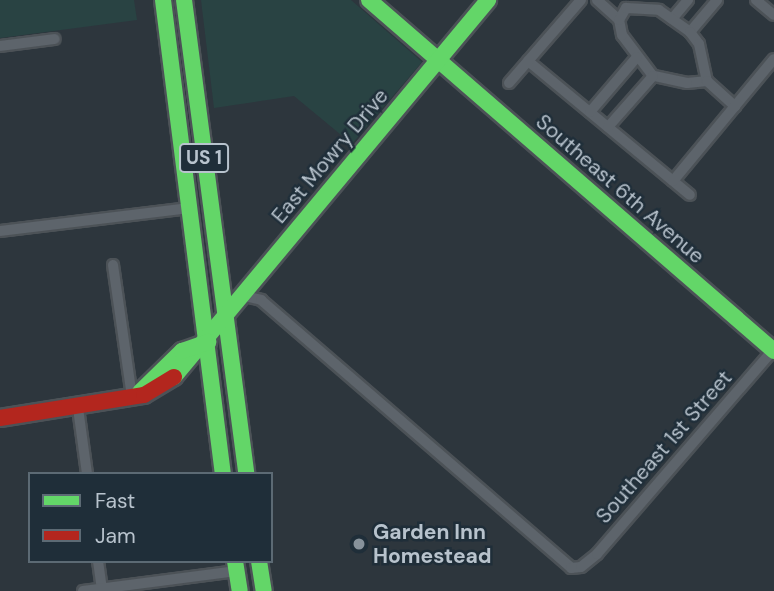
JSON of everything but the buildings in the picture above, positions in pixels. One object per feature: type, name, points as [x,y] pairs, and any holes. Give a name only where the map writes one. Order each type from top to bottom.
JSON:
[{"type":"main road","name":"US 1","points":[[163,0],[223,472]]},
{"type":"main road","name":"US 1","points":[[184,0],[246,472]]},
{"type":"main road","name":"Southeast 6th Avenue","points":[[369,0],[774,351]]},
{"type":"main road","name":"East Mowry Drive","points":[[208,342],[240,295],[488,0]]},
{"type":"main road","points":[[0,418],[78,408],[136,396],[183,351],[208,342]]},
{"type":"main road","points":[[258,563],[264,591]]},
{"type":"main road","points":[[236,566],[240,591]]},
{"type":"street","points":[[509,82],[581,0]]},
{"type":"street","points":[[597,0],[620,20]]},
{"type":"street","points":[[617,0],[626,8],[659,10],[690,32],[699,44],[707,81],[735,106]]},
{"type":"street","points":[[672,19],[688,0]]},
{"type":"street","points":[[690,32],[717,0]]},
{"type":"street","points":[[756,0],[774,15]]},
{"type":"street","points":[[626,8],[620,20],[622,35],[653,76],[687,83],[707,81]]},
{"type":"street","points":[[0,46],[55,39]]},
{"type":"street","points":[[590,112],[637,57]]},
{"type":"street","points":[[673,181],[774,60]]},
{"type":"street","points":[[528,61],[690,195]]},
{"type":"street","points":[[608,127],[653,76]]},
{"type":"street","points":[[0,231],[191,208]]},
{"type":"street","points":[[113,265],[129,380],[136,396]]},
{"type":"street","points":[[254,278],[261,300]]},
{"type":"street","points":[[240,295],[261,300]]},
{"type":"street","name":"Southeast 1st Street","points":[[261,300],[561,563],[581,567],[597,555],[774,351]]},
{"type":"street","points":[[78,408],[87,472]]},
{"type":"street","points":[[98,563],[102,590]]},
{"type":"street","points":[[83,591],[158,586],[236,566]]},
{"type":"green space","points":[[0,0],[134,0],[137,20],[0,38]]},
{"type":"green space","points":[[201,0],[351,0],[422,62],[352,144],[294,96],[214,108]]},
{"type":"traffic: fast","points":[[163,0],[223,472]]},
{"type":"traffic: fast","points":[[184,0],[246,472]]},
{"type":"traffic: fast","points":[[369,0],[774,351]]},
{"type":"traffic: fast","points":[[174,377],[488,0]]},
{"type":"traffic: fast","points":[[140,392],[182,351],[208,342]]},
{"type":"traffic: fast","points":[[235,563],[240,591]]},
{"type":"traffic: fast","points":[[259,563],[264,591]]},
{"type":"traffic: jam","points":[[0,418],[144,395],[174,377]]},
{"type":"place","name":"Garden Inn Homestead","points":[[359,544]]}]
